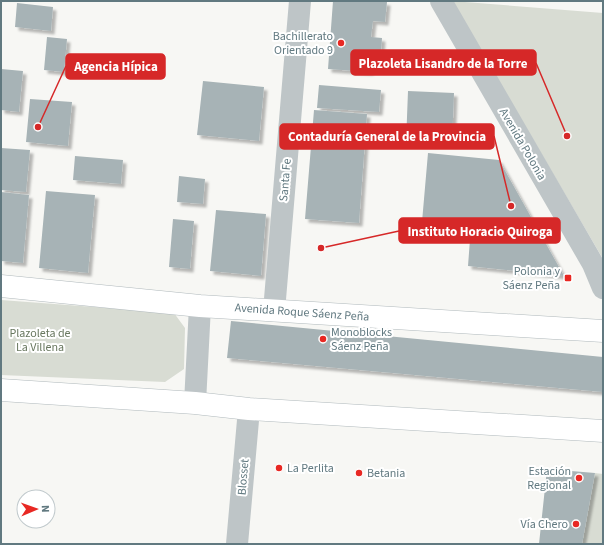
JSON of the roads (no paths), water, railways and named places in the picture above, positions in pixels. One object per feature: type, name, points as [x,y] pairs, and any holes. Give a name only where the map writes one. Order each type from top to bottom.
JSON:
[{"type":"main road","name":"Avenida Roque Sáenz Peña","points":[[1,286],[200,306],[603,331]]},
{"type":"main road","points":[[1,390],[195,403],[249,409],[603,431]]},
{"type":"street","name":"Santa Fe","points":[[274,311],[300,1]]},
{"type":"street","name":"Avenida Polonia","points":[[441,1],[593,264],[603,288]]},
{"type":"street","points":[[195,403],[200,306]]},
{"type":"street","name":"Blosset","points":[[237,544],[249,409]]},
{"type":"place","name":"Bachillerato Orientado 9","points":[[341,43]]},
{"type":"place","name":"Agencia Hípica","points":[[38,127]]},
{"type":"place","name":"Plazoleta Lisandro de la Torre","points":[[567,136]]},
{"type":"place","name":"Contaduría General de la Provincia","points":[[511,206]]},
{"type":"place","name":"Instituto Horacio Quiroga","points":[[321,248]]},
{"type":"place","name":"Polonia y Sáenz Peña","points":[[568,278]]},
{"type":"place","name":"Monoblocks Sáenz Peña","points":[[323,339]]},
{"type":"place","name":"La Perlita","points":[[279,468]]},
{"type":"place","name":"Betania","points":[[359,473]]},
{"type":"place","name":"Estación Regional","points":[[579,478]]},
{"type":"place","name":"Vía Chero","points":[[576,524]]},
{"type":"park label","name":"Plazoleta de La Villena","points":[[40,340]]}]
